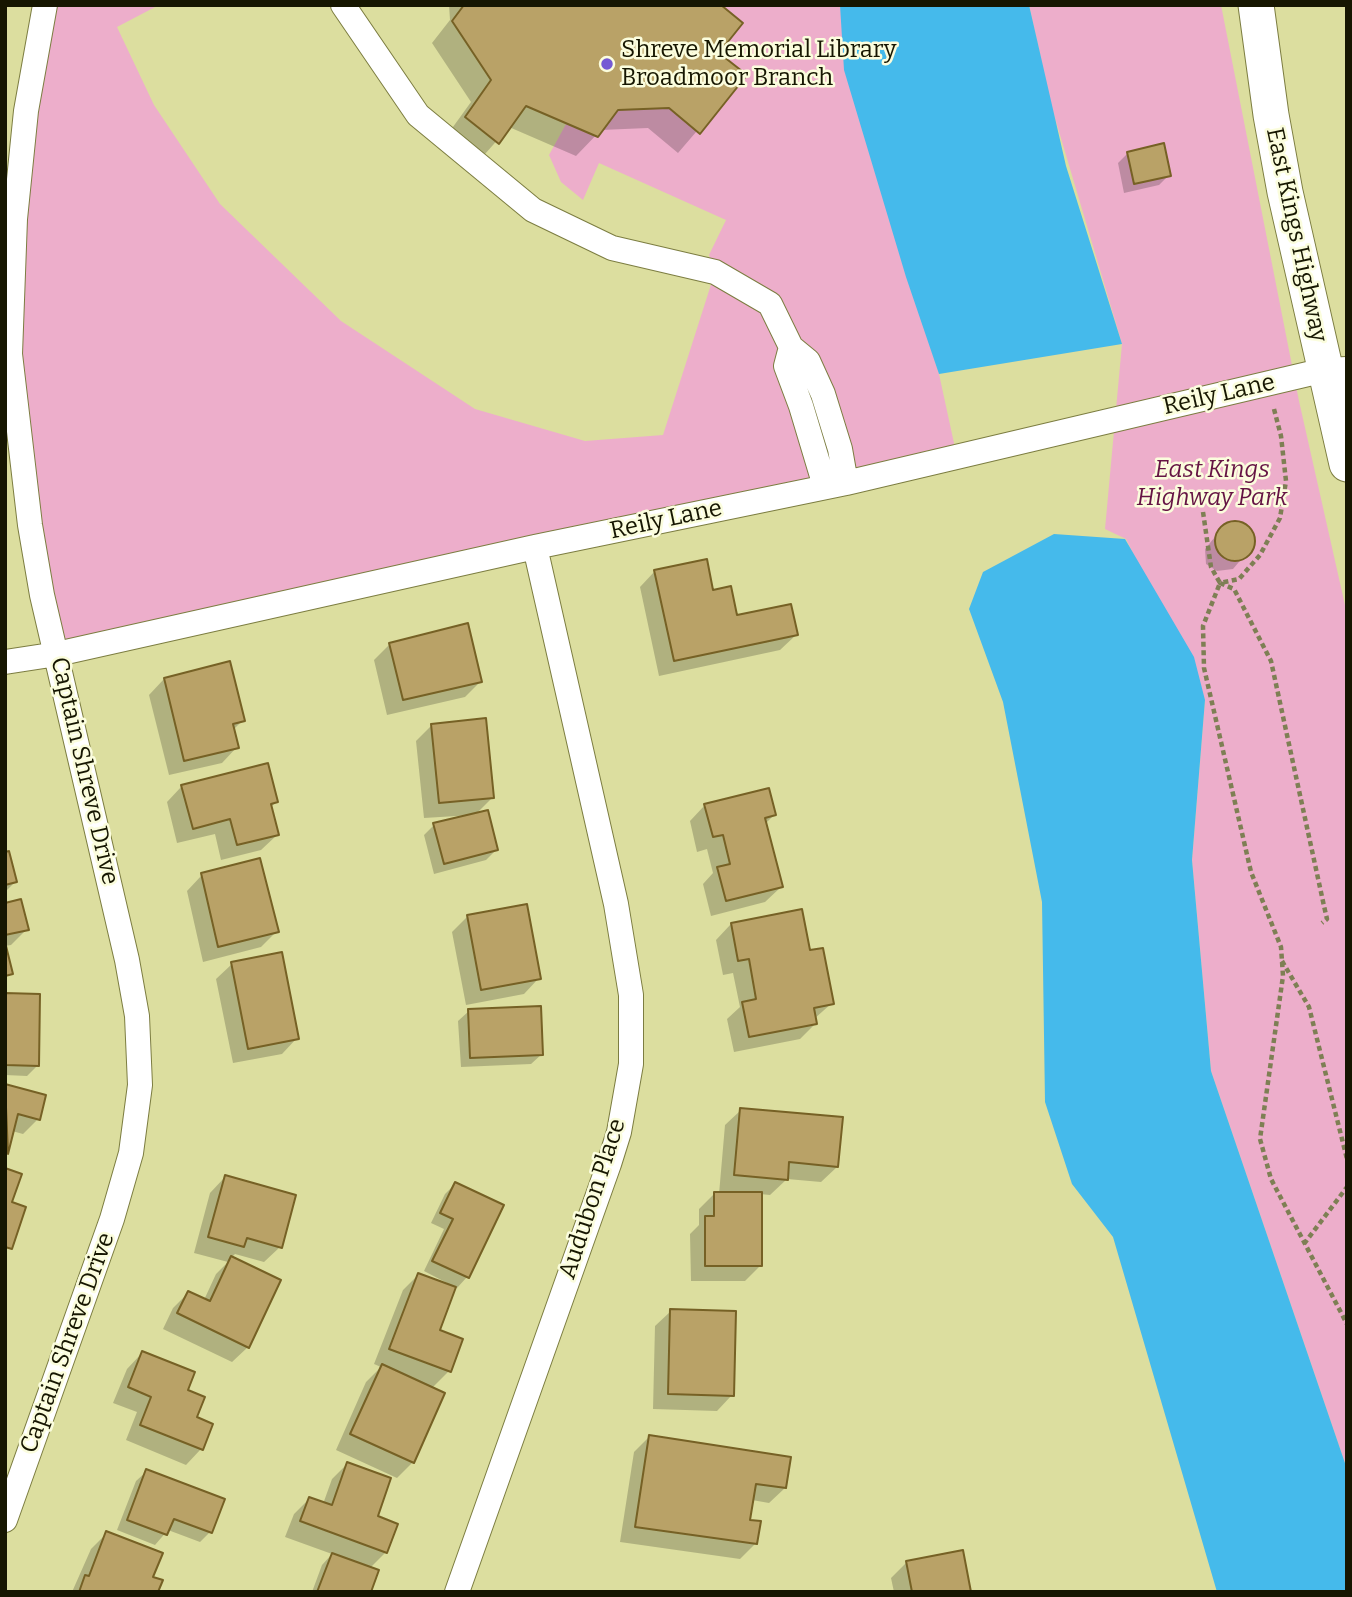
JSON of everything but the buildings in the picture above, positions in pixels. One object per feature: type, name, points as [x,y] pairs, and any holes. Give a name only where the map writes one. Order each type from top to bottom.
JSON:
[{"type":"main road","name":"East Kings Highway","points":[[1256,5],[1271,115],[1336,369],[1347,464]]},
{"type":"street","name":"Captain Shreve Drive","points":[[7,1509],[112,1219],[131,1153],[139,1085],[136,1016],[127,960],[30,525],[10,354],[17,192],[26,111],[45,5]]},
{"type":"street","points":[[343,5],[418,115],[533,210],[612,248],[715,271],[770,304],[791,347],[808,361],[823,394],[840,449],[835,485]]},
{"type":"street","name":"Reily Lane","points":[[5,662],[57,654],[535,547],[835,485],[1336,369]]},
{"type":"street","name":"Audubon Place","points":[[457,1592],[609,1164],[619,1132],[631,1064],[631,995],[616,904],[535,547]]},
{"type":"path","points":[[1220,583],[1239,579],[1260,555],[1280,518],[1286,481],[1281,436],[1274,408]]},
{"type":"path","points":[[1203,512],[1211,567],[1220,583],[1234,589],[1271,661],[1324,906],[1326,919],[1322,923]]},
{"type":"path","points":[[1220,583],[1203,626],[1204,668],[1251,872],[1280,947],[1282,960],[1283,976],[1260,1139],[1271,1180],[1347,1324]]},
{"type":"path","points":[[1282,960],[1309,1006],[1347,1159]]},
{"type":"path","points":[[1304,1244],[1347,1187]]},
{"type":"green space","points":[[49,5],[159,5],[117,27],[154,105],[220,204],[341,321],[475,409],[585,441],[663,435],[715,272],[709,255],[726,220],[599,163],[583,200],[561,182],[549,155],[566,124],[598,137],[618,110],[669,108],[700,134],[747,75],[719,53],[743,23],[721,5],[841,5],[845,70],[939,374],[957,457],[846,483],[840,449],[791,347],[825,486],[57,654],[10,354]]},
{"type":"green space","name":"East Kings Highway Park","points":[[1029,5],[1221,5],[1299,401],[1347,614],[1347,1469],[1211,1071],[1192,860],[1205,700],[1126,539],[1105,529],[1122,344],[1052,108]]},
{"type":"water","points":[[840,5],[1029,5],[1066,166],[1122,344],[939,374],[906,277],[844,70]]},
{"type":"water","points":[[1054,534],[1125,539],[1194,657],[1205,700],[1192,860],[1211,1071],[1347,1469],[1347,1592],[1217,1592],[1113,1237],[1072,1184],[1045,1102],[1042,902],[1003,702],[969,609],[983,572]]},
{"type":"place","name":"Shreve Memorial Library Broadmoor Branch","points":[[607,64]]}]
